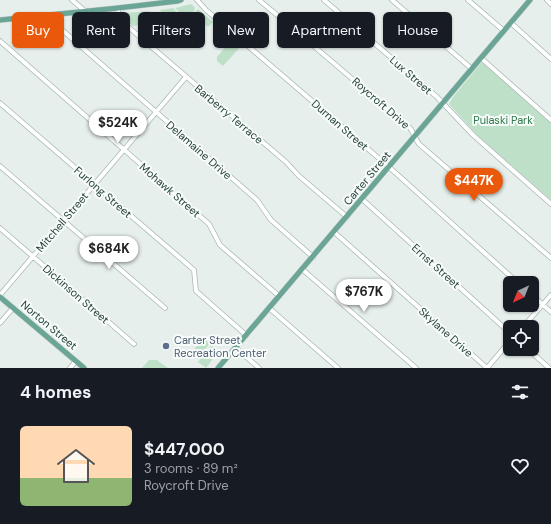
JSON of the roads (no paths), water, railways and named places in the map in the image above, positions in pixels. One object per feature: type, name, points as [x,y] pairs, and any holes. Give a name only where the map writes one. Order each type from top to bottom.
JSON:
[{"type":"main road","points":[[64,13],[181,0]]},
{"type":"main road","name":"Carter Street","points":[[218,368],[530,0]]},
{"type":"main road","points":[[0,20],[12,19]]},
{"type":"main road","name":"Norton Street","points":[[0,296],[84,368]]},
{"type":"street","points":[[72,0],[85,11]]},
{"type":"street","name":"Durnan Street","points":[[197,0],[206,10],[388,167],[510,276]]},
{"type":"street","name":"Roycroft Drive","points":[[259,0],[410,128],[419,144],[551,258]]},
{"type":"street","name":"Lux Street","points":[[324,0],[443,103],[473,135],[551,204]]},
{"type":"street","points":[[392,0],[472,68]]},
{"type":"street","points":[[468,0],[504,31]]},
{"type":"street","points":[[547,0],[551,4]]},
{"type":"street","name":"Barberry Terrace","points":[[118,8],[119,20],[286,162],[299,176],[347,217]]},
{"type":"street","points":[[511,23],[551,59]]},
{"type":"street","name":"Delamaine Drive","points":[[64,32],[257,200],[271,220],[313,257]]},
{"type":"street","name":"Mohawk Street","points":[[0,41],[209,224],[220,245],[279,296]]},
{"type":"street","points":[[481,58],[551,120]]},
{"type":"street","name":"Mitchell Street","points":[[0,296],[186,77]]},
{"type":"street","name":"Furlong Street","points":[[0,103],[194,270],[196,291],[246,335]]},
{"type":"street","points":[[0,166],[165,308]]},
{"type":"street","name":"Ernst Street","points":[[362,199],[503,327]]},
{"type":"street","name":"Dickinson Street","points":[[0,228],[134,344]]},
{"type":"street","name":"Skylane Drive","points":[[334,232],[487,368]]},
{"type":"street","points":[[302,269],[416,368]]},
{"type":"street","points":[[529,320],[551,295]]},
{"type":"street","points":[[539,301],[551,312]]},
{"type":"street","points":[[0,323],[13,308]]},
{"type":"street","points":[[269,308],[338,368]]},
{"type":"street","points":[[236,348],[259,368]]},
{"type":"street","points":[[487,368],[503,350]]},
{"type":"street","points":[[536,356],[549,368]]},
{"type":"street","points":[[70,368],[76,361]]},
{"type":"place","name":"Carter Street Recreation Center","points":[[166,346]]},
{"type":"park label","name":"Pulaski Park","points":[[503,120]]}]
